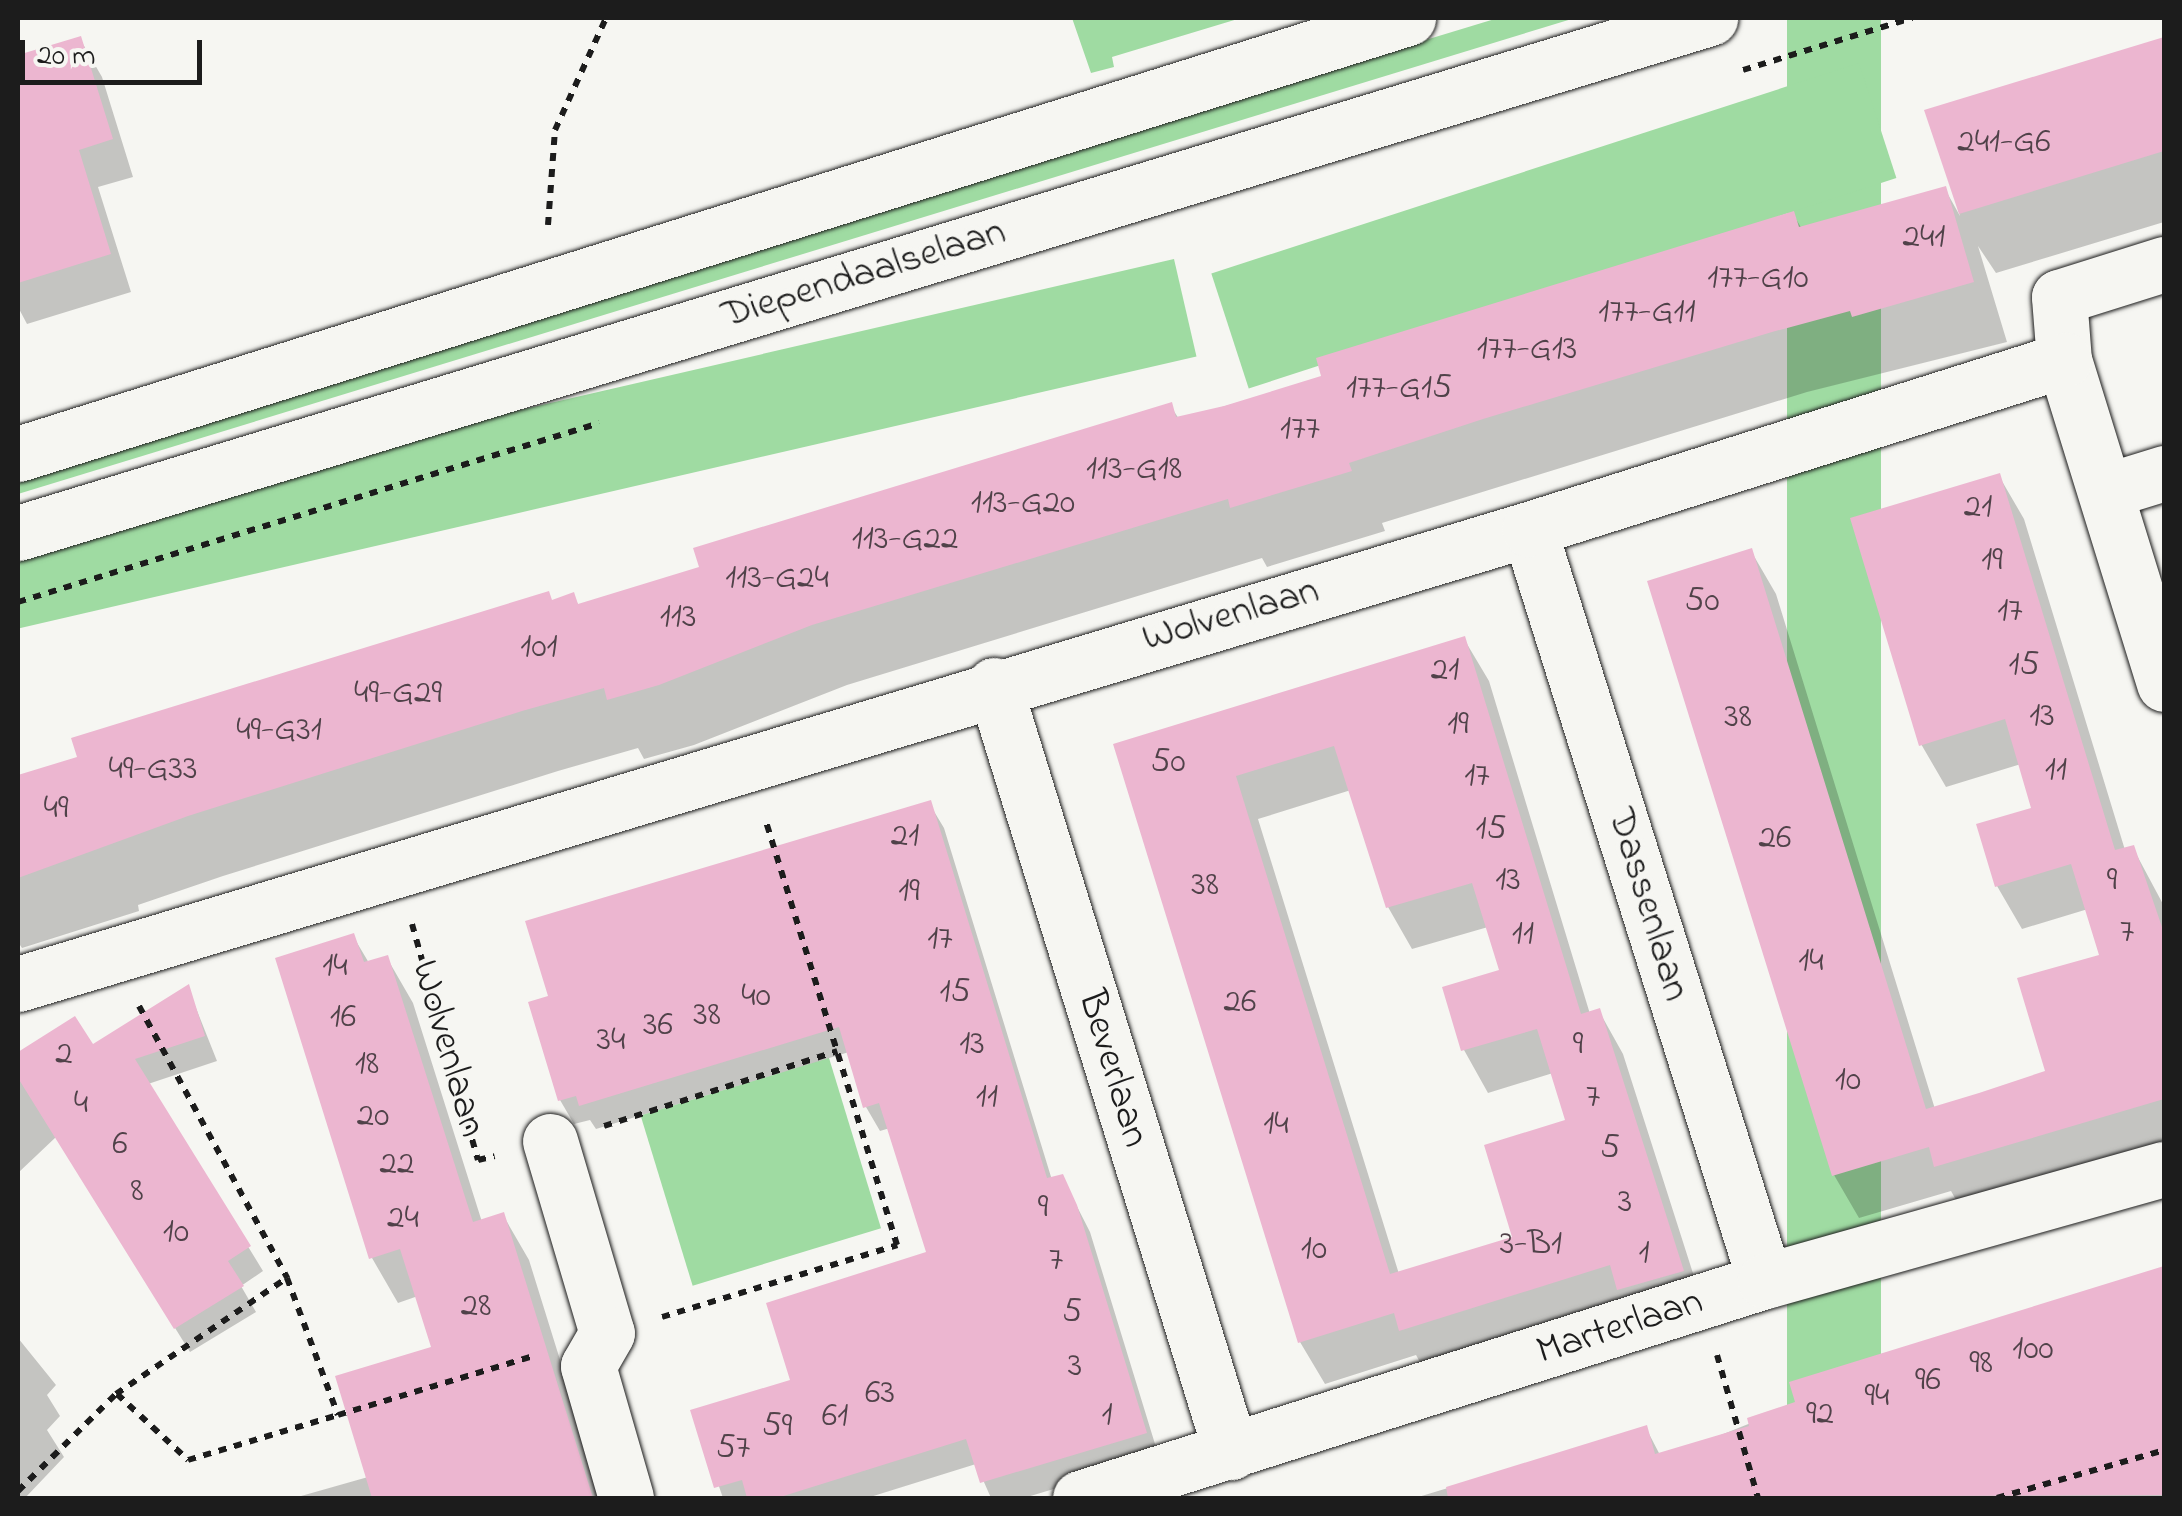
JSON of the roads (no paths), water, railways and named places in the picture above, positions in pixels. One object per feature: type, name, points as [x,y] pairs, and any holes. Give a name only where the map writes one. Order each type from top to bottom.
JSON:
[{"type":"street","name":"Diependaalselaan","points":[[18,454],[1408,18]]},
{"type":"street","name":"Diependaalselaan","points":[[18,533],[1710,18]]},
{"type":"street","points":[[2164,264],[2059,297],[2064,360],[2164,684]]},
{"type":"street","name":"Wolvenlaan","points":[[18,984],[109,952],[396,865],[1529,529],[2064,360]]},
{"type":"street","points":[[2106,491],[2164,473]]},
{"type":"street","name":"Dassenlaan","points":[[1529,529],[1765,1281]]},
{"type":"street","name":"Beverlaan","points":[[994,685],[1231,1452]]},
{"type":"street","name":"Wolvenlaan","points":[[550,1141],[607,1333],[588,1366],[626,1498]]},
{"type":"street","name":"Marterlaan","points":[[1080,1498],[1765,1281],[2164,1169]]}]
